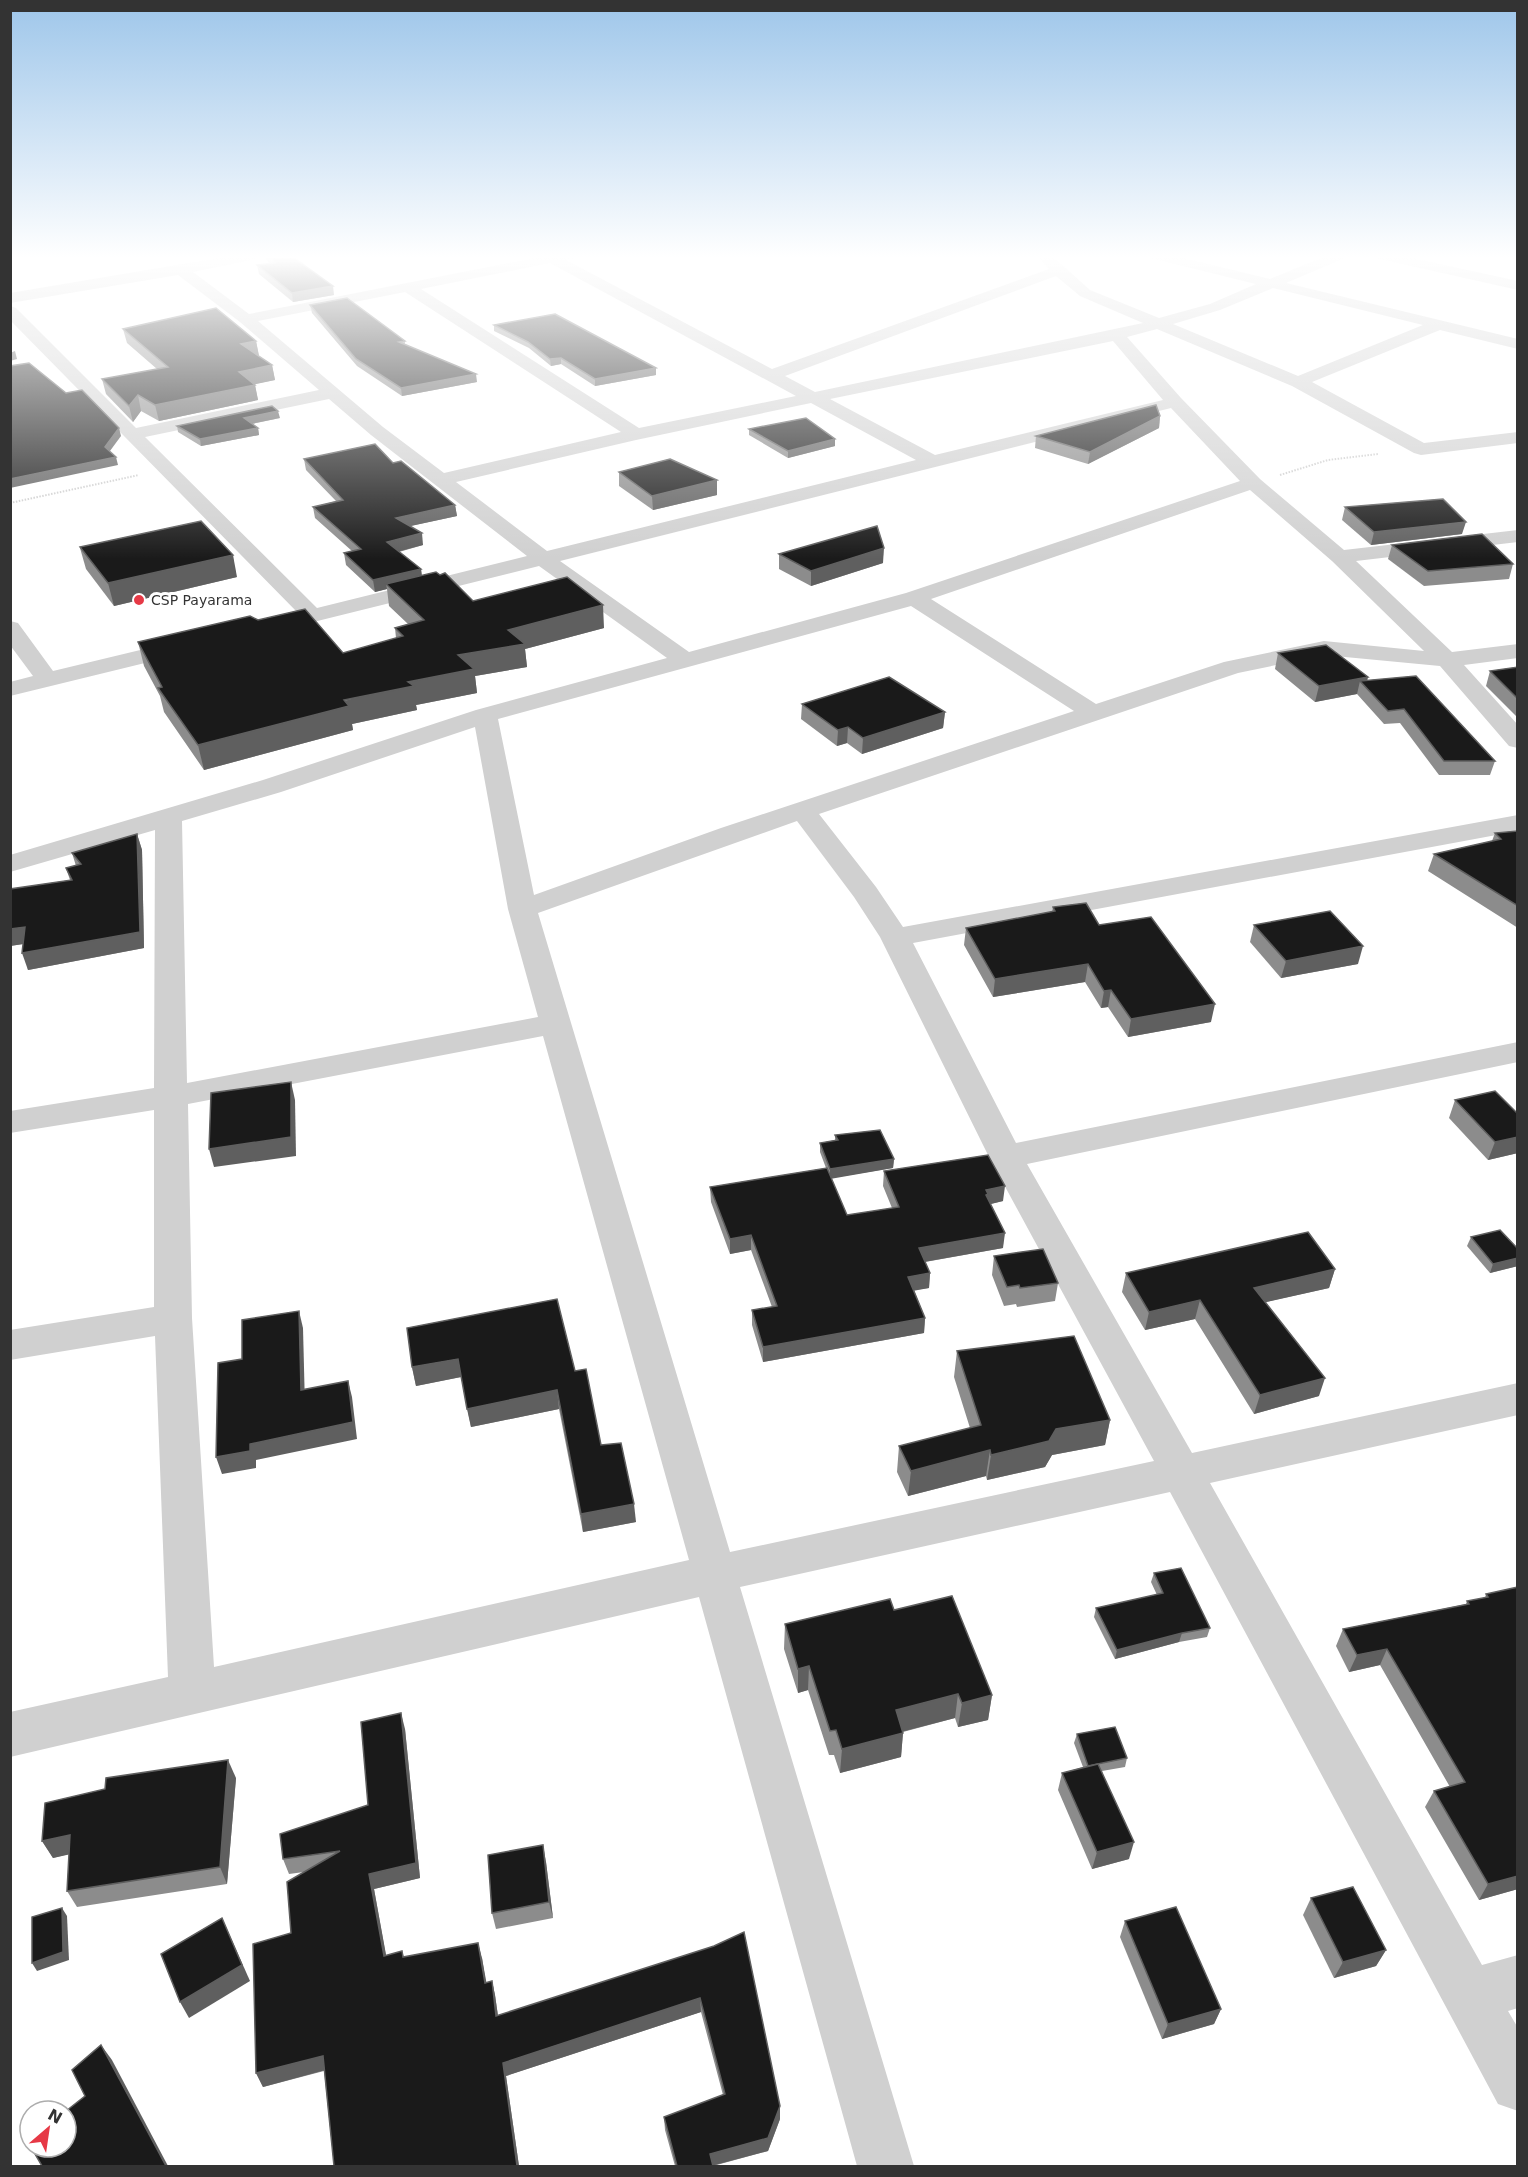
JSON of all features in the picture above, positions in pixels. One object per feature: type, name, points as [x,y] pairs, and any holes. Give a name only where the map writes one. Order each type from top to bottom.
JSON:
[{"type":"street","points":[[290,357],[440,480],[545,560],[684,659]]},
{"type":"street","points":[[516,357],[636,434]]},
{"type":"street","points":[[739,357],[932,461]]},
{"type":"street","points":[[772,375],[822,357]]},
{"type":"street","points":[[440,480],[636,434],[1016,357]]},
{"type":"street","points":[[1135,357],[1253,483],[1339,557],[1447,660],[1518,741]]},
{"type":"street","points":[[1239,357],[1298,382],[1420,449],[1518,437]]},
{"type":"street","points":[[1298,382],[1360,357]]},
{"type":"street","points":[[40,362],[60,358],[166,469],[312,615]]},
{"type":"street","points":[[132,434],[332,393]]},
{"type":"street","points":[[243,632],[545,560],[932,461],[1175,402]]},
{"type":"street","points":[[10,864],[168,819],[485,715],[914,598],[1253,483]]},
{"type":"street","points":[[1339,557],[1518,536]]},
{"type":"street","points":[[914,598],[1095,714]]},
{"type":"street","points":[[10,628],[47,679]]},
{"type":"street","points":[[10,689],[208,640]]},
{"type":"street","points":[[522,909],[802,810],[1232,667],[1324,648],[1447,660],[1518,651]]},
{"type":"street","points":[[485,715],[522,909],[886,2166]]},
{"type":"street","points":[[802,810],[866,893],[895,937],[1006,1156],[1180,1471],[1494,1988],[1518,2084]]},
{"type":"street","points":[[168,819],[173,1318],[192,1692]]},
{"type":"street","points":[[895,937],[1518,824]]},
{"type":"street","points":[[10,1122],[169,1097],[555,1024]]},
{"type":"street","points":[[1006,1156],[1518,1052]]},
{"type":"street","points":[[10,1345],[173,1318]]},
{"type":"street","points":[[10,1735],[714,1574],[1518,1399]]},
{"type":"path","points":[[1253,483],[1328,460],[1420,449]]},
{"type":"path","points":[[10,502],[166,469]]},
{"type":"building","points":[[156,357],[260,357],[272,365],[239,372],[255,385],[155,405],[138,395],[129,406],[102,379],[168,367]]},
{"type":"building","points":[[354,357],[434,357],[476,374],[401,388]]},
{"type":"building","points":[[547,357],[635,357],[656,368],[595,379],[561,358],[550,359]]},
{"type":"building","points":[[29,363],[66,393],[82,390],[119,428],[105,447],[116,457],[10,479],[10,366]]},
{"type":"building","points":[[1156,405],[1160,416],[1090,452],[1036,436]]},
{"type":"building","points":[[272,406],[278,411],[244,418],[258,428],[200,439],[177,426]]},
{"type":"building","points":[[806,418],[835,439],[788,451],[749,429]]},
{"type":"building","points":[[375,444],[393,463],[401,461],[455,505],[396,518],[422,533],[387,542],[421,569],[373,580],[344,553],[361,549],[313,507],[343,500],[304,459]]},
{"type":"building","points":[[670,459],[717,480],[652,496],[619,472]]},
{"type":"building","points":[[1443,499],[1466,522],[1374,532],[1345,507]]},
{"type":"building","points":[[201,521],[233,555],[108,583],[80,547]]},
{"type":"building","points":[[877,526],[884,548],[811,571],[779,554]]},
{"type":"building","points":[[1482,534],[1513,564],[1428,571],[1392,545]]},
{"type":"building","points":[[436,572],[440,575],[445,573],[473,601],[567,577],[603,605],[508,630],[525,644],[458,655],[474,669],[408,682],[414,686],[344,700],[349,706],[198,745],[158,688],[162,687],[138,642],[250,616],[258,620],[305,609],[343,653],[403,636],[395,628],[424,620],[386,584]]},
{"type":"building","points":[[1326,645],[1368,677],[1319,686],[1278,653]]},
{"type":"building","points":[[1518,667],[1518,699],[1490,671]]},
{"type":"building","points":[[1416,676],[1495,761],[1444,761],[1404,709],[1388,711],[1360,681]]},
{"type":"building","points":[[889,677],[945,712],[863,738],[848,727],[838,730],[802,704]]},
{"type":"building","points":[[1518,831],[1518,906],[1434,854],[1501,839],[1495,833]]},
{"type":"building","points":[[137,834],[140,932],[22,953],[25,927],[10,929],[10,889],[72,880],[66,868],[81,864],[72,853]]},
{"type":"building","points":[[1086,903],[1099,925],[1151,917],[1215,1004],[1131,1019],[1111,990],[1104,991],[1088,964],[995,979],[966,928],[1055,911],[1053,907]]},
{"type":"building","points":[[1330,911],[1363,946],[1286,961],[1254,925]]},
{"type":"building","points":[[291,1082],[291,1137],[209,1149],[211,1093]]},
{"type":"building","points":[[1495,1091],[1518,1114],[1518,1137],[1495,1142],[1455,1100]]},
{"type":"building","points":[[880,1130],[894,1159],[830,1169],[820,1143],[838,1140],[835,1135]]},
{"type":"building","points":[[988,1155],[1005,1186],[986,1190],[988,1194],[986,1195],[1005,1233],[919,1248],[930,1273],[908,1277],[925,1318],[763,1347],[752,1310],[777,1306],[751,1235],[730,1239],[710,1187],[827,1168],[847,1215],[899,1207],[884,1171]]},
{"type":"building","points":[[1500,1230],[1518,1249],[1518,1258],[1493,1264],[1471,1237]]},
{"type":"building","points":[[1308,1232],[1335,1269],[1254,1288],[1325,1378],[1260,1395],[1200,1300],[1149,1312],[1126,1273]]},
{"type":"building","points":[[1043,1249],[1058,1283],[1020,1288],[1019,1285],[1007,1287],[994,1256]]},
{"type":"building","points":[[557,1299],[575,1371],[586,1369],[601,1445],[621,1443],[634,1504],[581,1514],[557,1390],[467,1409],[458,1359],[412,1367],[407,1328]]},
{"type":"building","points":[[299,1311],[301,1390],[348,1381],[353,1422],[250,1444],[250,1451],[216,1457],[218,1363],[242,1359],[242,1320]]},
{"type":"building","points":[[1074,1336],[1110,1420],[1056,1429],[1049,1441],[991,1455],[990,1450],[911,1471],[899,1446],[981,1425],[957,1351]]},
{"type":"building","points":[[1181,1568],[1210,1628],[1117,1650],[1096,1608],[1163,1593],[1154,1573]]},
{"type":"building","points":[[1518,1587],[1518,1876],[1488,1884],[1434,1791],[1465,1782],[1387,1649],[1357,1655],[1343,1629],[1469,1604],[1467,1601],[1488,1597],[1486,1594]]},
{"type":"building","points":[[952,1596],[992,1695],[962,1703],[958,1694],[896,1710],[903,1733],[842,1749],[836,1730],[830,1731],[809,1666],[798,1669],[785,1624],[890,1599],[894,1610]]},
{"type":"building","points":[[401,1713],[416,1863],[369,1874],[384,1956],[402,1951],[403,1957],[478,1943],[485,1983],[492,1981],[496,2016],[714,1946],[744,1932],[780,2106],[768,2138],[710,2154],[713,2166],[677,2166],[664,2117],[725,2094],[700,1998],[503,2063],[517,2166],[334,2166],[323,2056],[256,2073],[253,1944],[291,1933],[287,1882],[340,1851],[283,1859],[280,1834],[368,1805],[361,1722]]},
{"type":"building","points":[[1115,1727],[1127,1758],[1088,1766],[1077,1734]]},
{"type":"building","points":[[228,1760],[220,1867],[67,1891],[70,1835],[42,1841],[45,1803],[105,1789],[106,1778]]},
{"type":"building","points":[[1098,1764],[1134,1842],[1097,1852],[1062,1773]]},
{"type":"building","points":[[543,1845],[549,1902],[492,1913],[488,1855]]},
{"type":"building","points":[[1353,1887],[1386,1950],[1343,1962],[1311,1898]]},
{"type":"building","points":[[1176,1907],[1221,2009],[1168,2024],[1125,1921]]},
{"type":"building","points":[[62,1908],[63,1952],[32,1963],[32,1917]]},
{"type":"building","points":[[222,1918],[242,1965],[180,2002],[161,1954]]},
{"type":"building","points":[[101,2045],[166,2166],[42,2166],[38,2159],[78,2159],[78,2102],[85,2096],[72,2070]]},
{"type":"place","name":"CSP Payarama","points":[[139,600]]}]
